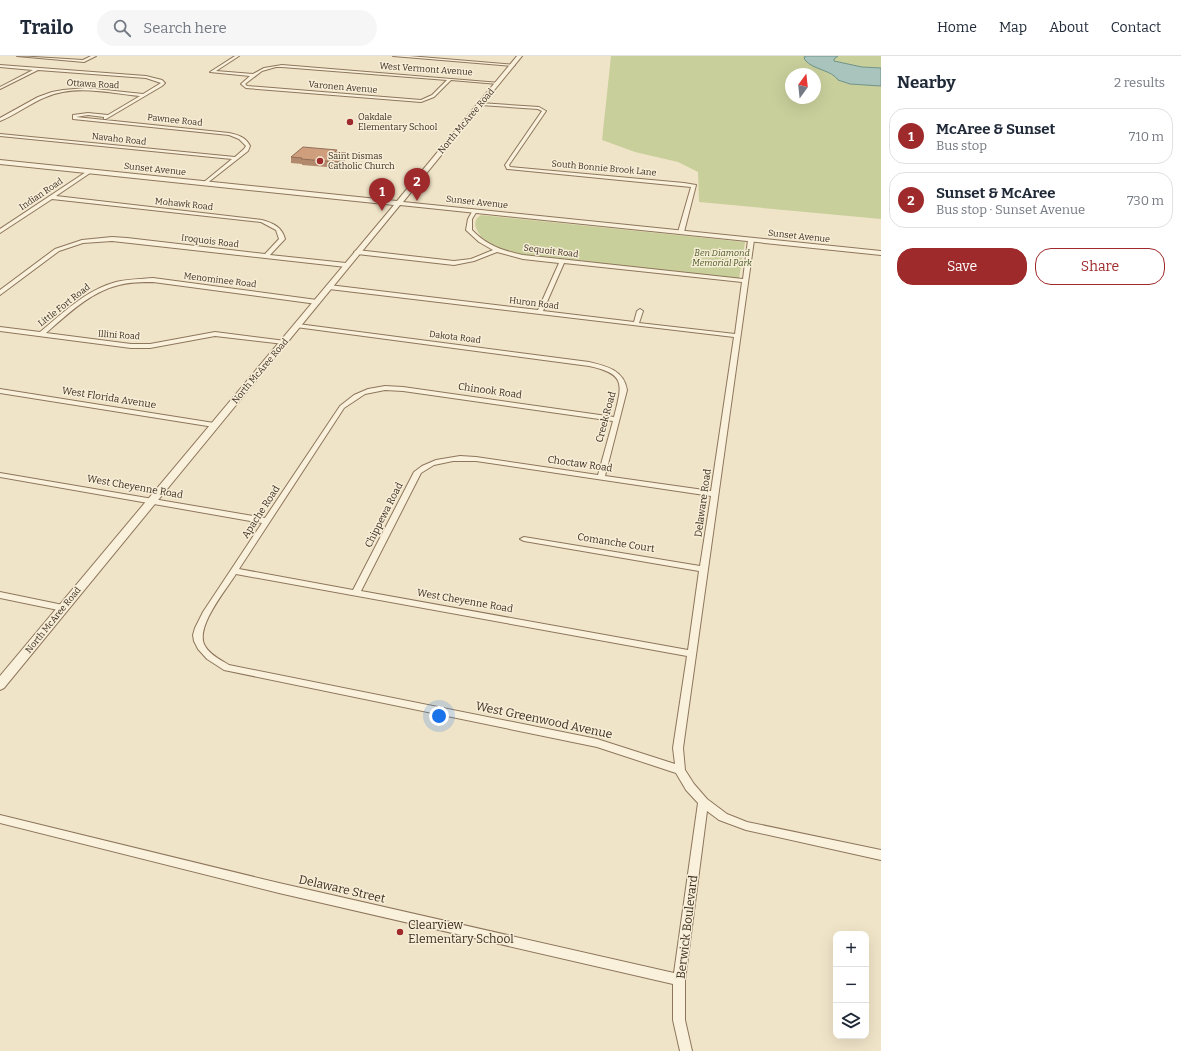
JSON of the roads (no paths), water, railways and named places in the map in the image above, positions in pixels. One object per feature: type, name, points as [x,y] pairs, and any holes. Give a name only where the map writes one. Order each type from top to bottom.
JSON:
[{"type":"street","points":[[19,56],[84,61],[94,56]]},
{"type":"street","name":"West Vermont Avenue","points":[[237,56],[212,72],[255,75],[268,67],[276,66],[498,83]]},
{"type":"street","points":[[395,56],[512,65]]},
{"type":"street","points":[[470,62],[475,56]]},
{"type":"street","name":"North McAree Road","points":[[0,685],[520,56]]},
{"type":"street","points":[[0,66],[153,78],[163,83],[109,116],[104,121]]},
{"type":"street","points":[[0,88],[40,68]]},
{"type":"street","name":"Varonen Avenue","points":[[255,75],[245,82],[243,86],[417,101],[430,99],[450,79]]},
{"type":"street","name":"Ottawa Road","points":[[0,120],[50,94],[64,90],[81,90],[144,96]]},
{"type":"street","name":"South Bonnie Brook Lane","points":[[481,104],[539,108],[544,111],[507,165],[509,168],[689,184],[694,186],[681,232]]},
{"type":"street","points":[[7,112],[13,113]]},
{"type":"street","name":"Pawnee Road","points":[[109,116],[81,114],[74,116],[74,118],[231,134],[243,139],[248,146],[236,158]]},
{"type":"street","name":"Navaho Road","points":[[0,135],[236,158]]},
{"type":"street","points":[[206,183],[236,158]]},
{"type":"street","name":"Sunset Avenue","points":[[0,162],[881,253]]},
{"type":"street","name":"Indian Road","points":[[0,231],[91,171]]},
{"type":"street","name":"Mohawk Road","points":[[51,197],[262,221],[275,226],[282,234],[282,239],[266,256]]},
{"type":"street","name":"Sequoit Road","points":[[475,211],[470,218],[469,230],[481,241],[497,250],[523,257],[745,281]]},
{"type":"street","name":"Iroquois Road","points":[[0,293],[57,250],[72,244],[96,240],[112,239],[346,266]]},
{"type":"street","name":"Delaware Road","points":[[680,770],[678,748],[751,240]]},
{"type":"street","points":[[357,252],[454,263],[472,260],[497,250]]},
{"type":"street","points":[[540,312],[562,262]]},
{"type":"street","name":"Menominee Road","points":[[121,282],[153,280],[317,302]]},
{"type":"street","name":"Little Fort Road","points":[[40,335],[94,292],[121,282]]},
{"type":"street","name":"Huron Road","points":[[330,287],[737,336]]},
{"type":"street","points":[[636,324],[640,311]]},
{"type":"street","name":"Dakota Road","points":[[298,326],[581,363],[608,369]]},
{"type":"street","name":"Illini Road","points":[[0,329],[131,346],[150,346],[215,334],[284,342]]},
{"type":"street","name":"Creek Road","points":[[601,477],[624,390],[624,384],[621,378],[608,369]]},
{"type":"street","name":"Chinook Road","points":[[361,392],[377,389],[397,389],[616,419]]},
{"type":"street","name":"West Florida Avenue","points":[[0,391],[214,425]]},
{"type":"street","name":"Apache Road","points":[[204,653],[199,641],[198,629],[206,614],[342,407],[361,392]]},
{"type":"street","name":"Choctaw Road","points":[[442,460],[459,458],[476,459],[715,494]]},
{"type":"street","name":"Chippewa Road","points":[[356,593],[418,472],[429,464],[442,460]]},
{"type":"street","name":"West Cheyenne Road","points":[[0,475],[267,521]]},
{"type":"street","name":"Comanche Court","points":[[524,539],[704,569]]},
{"type":"street","name":"West Cheyenne Road","points":[[234,571],[692,654]]},
{"type":"street","points":[[0,595],[63,608]]},
{"type":"street","name":"West Greenwood Avenue","points":[[204,653],[214,661],[227,668],[597,742],[680,770]]},
{"type":"street","points":[[680,770],[690,787],[703,802],[723,817],[746,826],[881,855]]},
{"type":"street","name":"Berwick Boulevard","points":[[686,1051],[679,1020],[679,980],[703,802]]},
{"type":"street","name":"Delaware Street","points":[[0,819],[279,888],[679,980]]},
{"type":"water","points":[[838,56],[834,59],[834,61],[862,67],[881,68],[881,86],[850,84],[838,80],[831,74],[821,70],[821,68],[818,68],[808,63],[804,57]]},
{"type":"place","name":"Oakdale Elementary School","points":[[350,122]]},
{"type":"place","name":"Saint Dismas Catholic Church","points":[[320,161]]},
{"type":"place","name":"Sunset & McAree","points":[[417,201]]},
{"type":"place","name":"McAree & Sunset","points":[[382,211]]},
{"type":"place","name":"Clearview Elementary School","points":[[400,932]]},
{"type":"park label","name":"Ben Diamond Memorial Park","points":[[722,258]]}]
